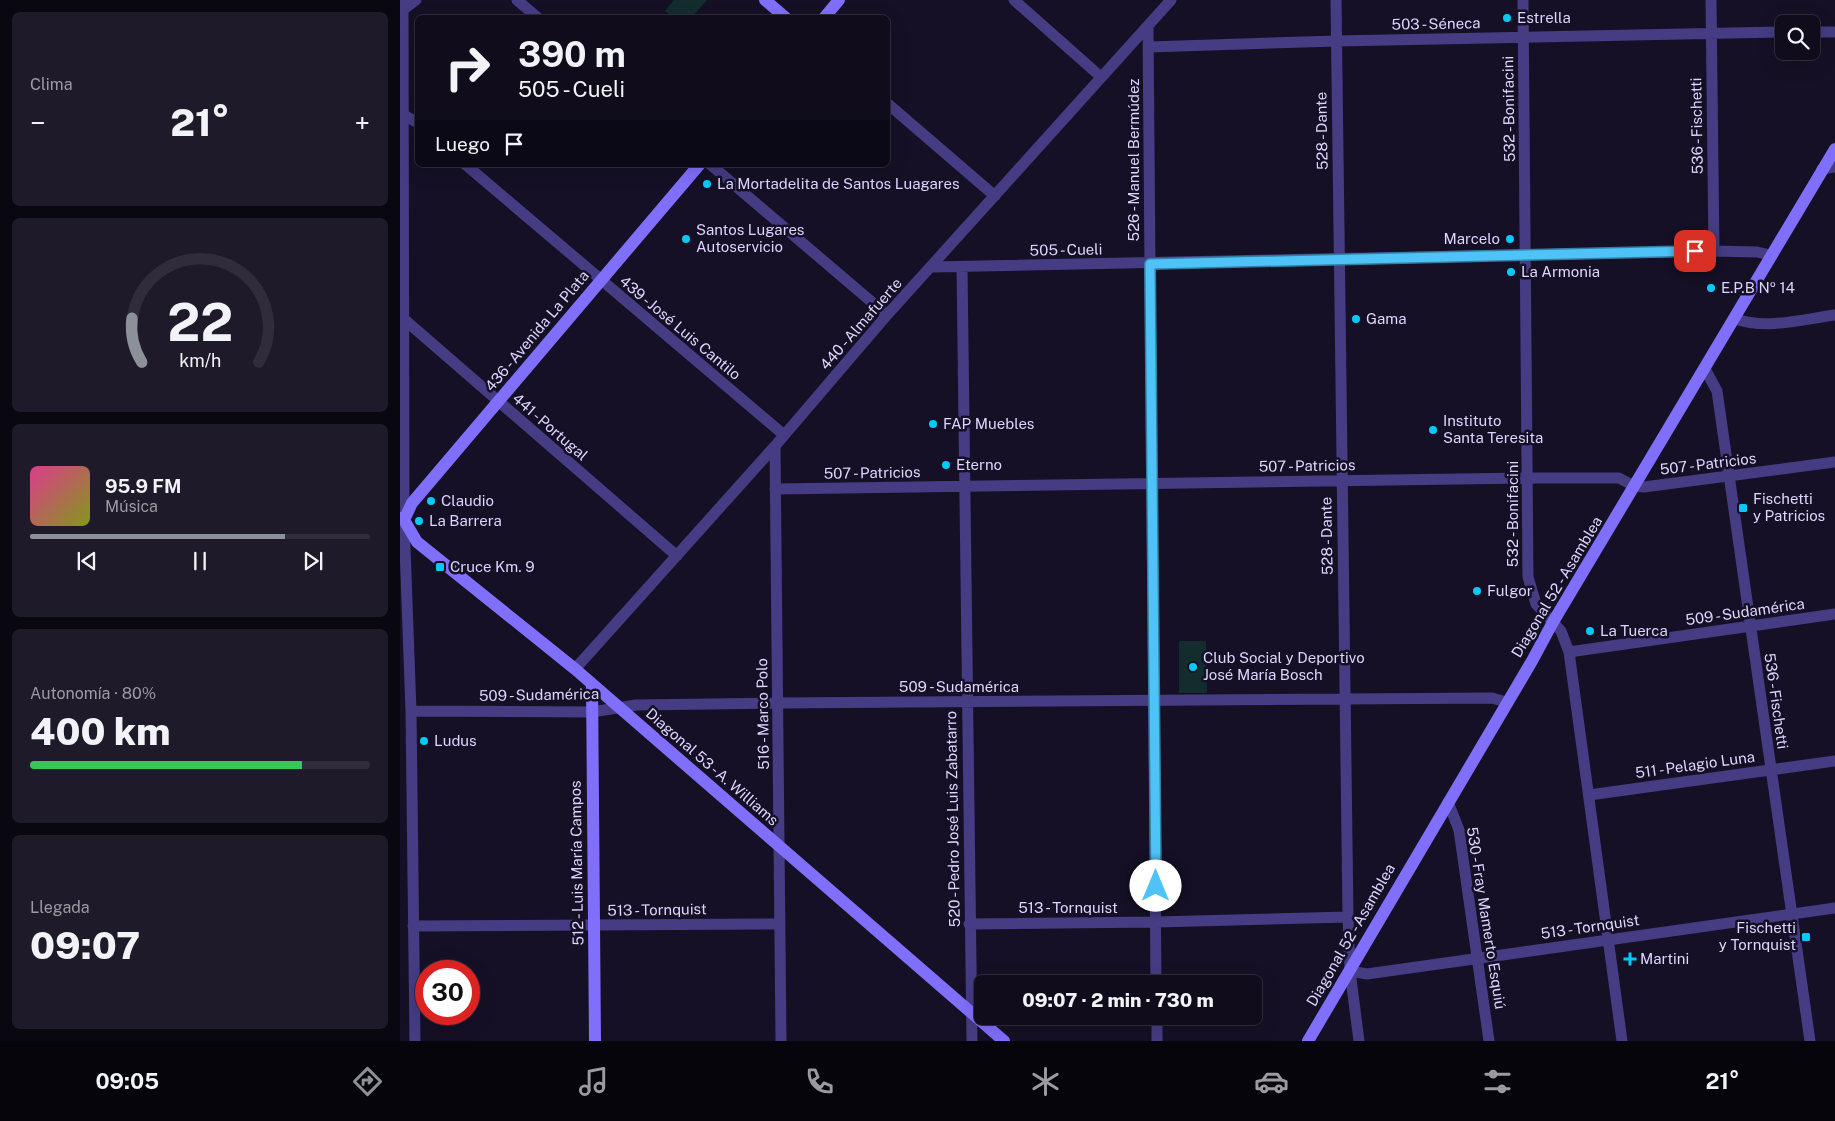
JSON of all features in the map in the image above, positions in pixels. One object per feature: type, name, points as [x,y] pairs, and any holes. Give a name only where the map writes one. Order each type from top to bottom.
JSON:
[{"type":"street","points":[[415,1041],[411,711],[402,519],[404,320],[403,5],[416,0]]},
{"type":"street","points":[[517,0],[534,15]]},
{"type":"street","points":[[765,0],[782,15]]},
{"type":"street","points":[[826,15],[839,0]]},
{"type":"street","points":[[1014,0],[1101,77]]},
{"type":"street","name":"440 - Almafuerte","points":[[575,670],[775,446],[887,315],[1171,0]]},
{"type":"street","name":"528 - Dante","points":[[1336,0],[1348,918],[1350,972],[1359,1041]]},
{"type":"street","name":"532 - Bonifacini","points":[[1523,0],[1528,577],[1530,591],[1536,604],[1561,631],[1569,652],[1622,1041]]},
{"type":"street","name":"536 - Fischetti","points":[[1711,0],[1714,251]]},
{"type":"street","name":"526 - Manuel Bermúdez","points":[[1148,26],[1156,702],[1156,975]]},
{"type":"street","name":"503 - Séneca","points":[[1149,47],[1336,41],[1775,32]]},
{"type":"street","points":[[1820,32],[1835,32]]},
{"type":"street","points":[[890,106],[995,196]]},
{"type":"street","points":[[404,115],[415,121]]},
{"type":"street","name":"Diagonal 52 - Asamblea","points":[[1308,1041],[1553,622],[1736,318],[1770,255],[1829,168],[1835,149]]},
{"type":"street","name":"439 - José Luis Cantilo","points":[[468,167],[600,281],[784,435]]},
{"type":"street","name":"436 - Avenida La Plata","points":[[402,519],[412,504],[498,401],[697,167]]},
{"type":"street","points":[[713,167],[887,315]]},
{"type":"street","name":"505 - Cueli","points":[[932,267],[1714,251],[1756,252],[1770,255]]},
{"type":"street","name":"520 - Pedro José Luis Zabatarro","points":[[962,267],[972,1041]]},
{"type":"street","points":[[1736,318],[1746,322],[1768,323],[1835,315]]},
{"type":"street","name":"441 - Portugal","points":[[404,320],[677,556]]},
{"type":"street","name":"536 - Fischetti","points":[[1705,369],[1717,391],[1810,1041]]},
{"type":"street","name":"516 - Marco Polo","points":[[775,446],[781,1041]]},
{"type":"street","name":"507 - Patricios","points":[[776,490],[1152,482],[1528,478],[1619,478],[1634,486],[1644,487],[1835,462]]},
{"type":"street","name":"Diagonal 53 - A. Williams","points":[[402,519],[417,542],[592,684],[1004,1041]]},
{"type":"street","name":"509 - Sudamérica","points":[[1569,652],[1835,614]]},
{"type":"street","name":"512 - Luis María Campos","points":[[592,684],[596,1041]]},
{"type":"street","name":"509 - Sudamérica","points":[[411,711],[592,712],[636,705],[778,703],[1156,702],[1492,698],[1506,702]]},
{"type":"street","name":"511 - Pelagio Luna","points":[[1589,795],[1835,761]]},
{"type":"street","name":"530 - Fray Mamerto Esquiú","points":[[1448,802],[1459,830],[1489,1041]]},
{"type":"street","name":"513 - Tornquist","points":[[1350,972],[1362,974],[1835,908]]},
{"type":"street","name":"513 - Tornquist","points":[[969,924],[1348,918]]},
{"type":"street","name":"513 - Tornquist","points":[[413,926],[780,924]]},
{"type":"street","points":[[1157,1025],[1157,1041]]},
{"type":"green space","points":[[674,0],[707,0],[694,15],[670,15],[665,11]]},
{"type":"green space","name":"Club Social y Deportivo José María Bosch","points":[[1179,641],[1206,641],[1207,693],[1179,693]]},
{"type":"place","name":"Estrella","points":[[1507,18]]},
{"type":"place","name":"La Mortadelita de Santos Luagares","points":[[707,184]]},
{"type":"place","name":"Santos Lugares Autoservicio","points":[[686,239]]},
{"type":"place","name":"Marcelo","points":[[1510,239]]},
{"type":"place","name":"La Armonia","points":[[1511,272]]},
{"type":"place","name":"E.P.B Nº 14","points":[[1711,288]]},
{"type":"place","name":"Gama","points":[[1356,319]]},
{"type":"place","name":"FAP Muebles","points":[[933,424]]},
{"type":"place","name":"Instituto Santa Teresita","points":[[1433,430]]},
{"type":"place","name":"Eterno","points":[[946,465]]},
{"type":"place","name":"Claudio","points":[[431,501]]},
{"type":"place","name":"Fischetti y Patricios","points":[[1743,508]]},
{"type":"place","name":"La Barrera","points":[[419,521]]},
{"type":"place","name":"Cruce Km. 9","points":[[440,567]]},
{"type":"place","name":"Fulgor","points":[[1477,591]]},
{"type":"place","name":"La Tuerca","points":[[1590,631]]},
{"type":"place","name":"Club Social y Deportivo José María Bosch","points":[[1193,667]]},
{"type":"place","name":"Ludus","points":[[424,741]]},
{"type":"place","name":"Fischetti y Tornquist","points":[[1806,937]]},
{"type":"place","name":"Martini","points":[[1630,959]]},
{"type":"route","points":[[1156,886],[1156,702],[1150,264],[1695,251]]}]
